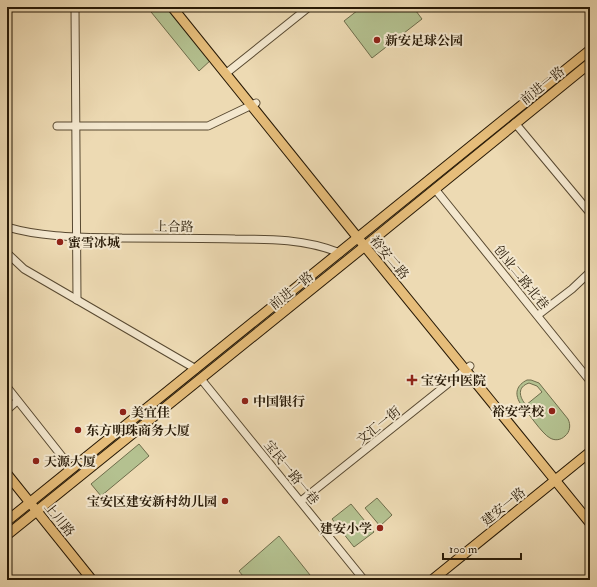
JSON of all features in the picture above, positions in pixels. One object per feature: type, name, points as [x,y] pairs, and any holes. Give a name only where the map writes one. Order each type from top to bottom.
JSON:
[{"type":"main road","name":"裕安二路","points":[[172,7],[254,105],[360,237],[368,244],[560,481],[590,514]]},
{"type":"main road","name":"裕安二路","points":[[178,7],[254,105]]},
{"type":"main road","name":"前进一路","points":[[7,521],[590,50]]},
{"type":"main road","name":"前进一路","points":[[7,536],[590,63]]},
{"type":"main road","points":[[420,188],[419,194],[423,197],[427,196]]},
{"type":"main road","name":"建安一路","points":[[442,580],[560,481],[590,452]]},
{"type":"main road","name":"建安一路","points":[[432,580],[560,481],[590,460]]},
{"type":"main road","name":"上川路","points":[[7,474],[85,580]]},
{"type":"main road","name":"裕安二路","points":[[560,481],[590,523]]},
{"type":"main road","name":"上川路","points":[[7,483],[28,504]]},
{"type":"main road","name":"上川路","points":[[35,513],[92,580]]},
{"type":"street","points":[[75,7],[77,300]]},
{"type":"street","points":[[229,71],[308,7]]},
{"type":"street","points":[[57,126],[208,126],[254,105]]},
{"type":"street","points":[[515,123],[590,213]]},
{"type":"street","name":"创业二路北巷","points":[[435,189],[590,381]]},
{"type":"street","name":"上合路","points":[[7,227],[47,234],[77,237],[255,239],[294,241],[325,247],[340,253]]},
{"type":"street","points":[[7,253],[24,269],[196,369]]},
{"type":"street","points":[[538,315],[572,289],[590,272]]},
{"type":"street","name":"文汇一街","points":[[301,501],[468,368]]},
{"type":"street","name":"宝民一路一巷","points":[[201,378],[364,580]]},
{"type":"street","points":[[7,387],[64,459]]},
{"type":"street","points":[[7,410],[17,401]]},
{"type":"green space","points":[[147,7],[169,7],[212,59],[199,71]]},
{"type":"green space","name":"新安足球公园","points":[[362,7],[413,7],[422,19],[372,58],[344,21]]},
{"type":"green space","points":[[531,380],[539,383],[568,419],[570,428],[567,434],[560,439],[552,439],[539,427],[520,403],[517,396],[519,387],[524,382]],"holes":[[[529,383],[537,386],[542,392],[526,405],[520,392],[522,387]]]},
{"type":"green space","points":[[139,444],[149,456],[101,496],[91,484]]},
{"type":"green space","points":[[377,498],[392,515],[380,526],[365,508]]},
{"type":"green space","points":[[351,504],[374,532],[354,547],[332,519]]},
{"type":"green space","points":[[279,536],[314,580],[246,580],[239,571]]},
{"type":"place","name":"新安足球公园","points":[[377,40]]},
{"type":"place","name":"蜜雪冰城","points":[[60,242]]},
{"type":"place","name":"宝安中医院","points":[[412,380]]},
{"type":"place","name":"中国银行","points":[[245,401]]},
{"type":"place","name":"裕安学校","points":[[552,411]]},
{"type":"place","name":"美宜佳","points":[[123,412]]},
{"type":"place","name":"东方明珠商务大厦","points":[[78,430]]},
{"type":"place","name":"天源大厦","points":[[36,461]]},
{"type":"place","name":"宝安区建安新村幼儿园","points":[[225,501]]},
{"type":"place","name":"建安小学","points":[[380,528]]}]
